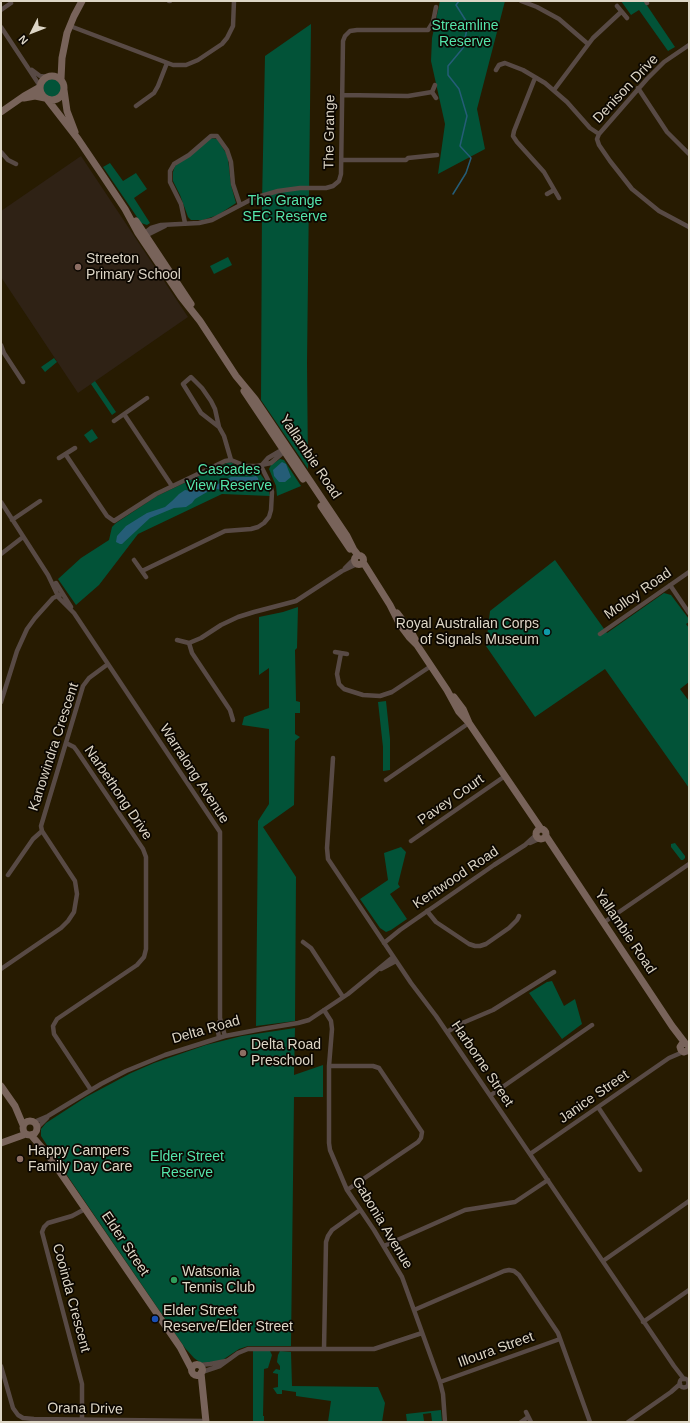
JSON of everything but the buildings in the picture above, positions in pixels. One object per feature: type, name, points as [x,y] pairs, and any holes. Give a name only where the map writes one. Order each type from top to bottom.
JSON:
[{"type":"street","points":[[18,100],[30,97],[51,100],[58,99],[63,93],[63,82],[61,80],[62,58],[70,26],[82,1]]},
{"type":"street","points":[[70,26],[167,63],[180,66],[192,63],[224,42],[233,26],[234,1]]},
{"type":"street","points":[[521,1],[537,7],[559,19],[588,44]]},
{"type":"street","points":[[1,10],[11,3]]},
{"type":"street","points":[[617,6],[627,18]]},
{"type":"street","name":"The Grange","points":[[143,235],[157,226],[168,224],[199,223],[212,220],[254,198],[278,191],[300,188],[330,188],[336,184],[340,178],[342,160],[343,41],[347,34],[357,30],[428,30],[433,22],[436,7]]},
{"type":"street","points":[[554,90],[588,44],[601,30],[622,12]]},
{"type":"street","points":[[1,27],[29,68],[40,87],[41,94],[46,99]]},
{"type":"street","name":"Denison Drive","points":[[599,134],[638,88],[664,62],[689,45]]},
{"type":"street","points":[[1,112],[40,87],[41,82],[50,76],[62,58]]},
{"type":"street","points":[[136,106],[154,93],[167,63]]},
{"type":"street","points":[[496,70],[499,65],[505,63],[523,70],[554,90],[575,110],[592,130],[599,134],[599,145],[616,170],[632,189],[659,211],[689,227]]},
{"type":"street","points":[[29,68],[36,74],[50,76],[61,80]]},
{"type":"street","points":[[535,78],[513,136],[516,142],[544,172],[559,198]]},
{"type":"street","points":[[434,85],[432,92],[436,98]]},
{"type":"street","points":[[638,88],[667,132],[689,154]]},
{"type":"street","name":"Yallambie Road","points":[[64,90],[67,111],[78,139]]},
{"type":"street","points":[[342,95],[408,96],[432,92]]},
{"type":"street","name":"Yallambie Road","points":[[46,99],[78,139],[143,235],[181,298],[200,321],[251,402],[285,449],[357,561],[374,581],[390,605],[404,620],[417,645],[447,690],[457,700],[469,723],[529,812],[540,835],[556,852],[672,1026],[685,1049]]},
{"type":"street","points":[[185,223],[181,204],[170,182],[170,171],[174,164],[189,155],[211,136],[216,136],[227,150],[231,162],[233,184],[240,205]]},
{"type":"street","points":[[1,152],[8,160],[16,164]]},
{"type":"street","points":[[342,160],[406,160],[408,158],[437,155]]},
{"type":"street","points":[[547,194],[554,190]]},
{"type":"street","points":[[1,345],[4,353],[23,382]]},
{"type":"street","points":[[219,427],[201,413],[183,384],[191,377],[202,388],[215,409],[219,427],[224,436],[231,460]]},
{"type":"street","points":[[114,421],[147,398]]},
{"type":"street","points":[[124,414],[172,486]]},
{"type":"street","points":[[59,458],[75,448]]},
{"type":"street","points":[[66,455],[107,516],[112,520],[118,518],[152,496],[225,461],[231,460],[246,466],[261,466],[270,463],[285,449]]},
{"type":"street","points":[[142,571],[225,531],[254,529],[264,523],[270,514],[272,497],[271,486],[261,466]]},
{"type":"street","points":[[12,520],[40,501]]},
{"type":"street","name":"Warralong Avenue","points":[[1,502],[48,575],[55,582],[60,596],[69,604],[220,832],[219,1038]]},
{"type":"street","points":[[1,554],[23,537]]},
{"type":"street","points":[[134,560],[146,577]]},
{"type":"street","points":[[177,640],[189,642],[201,638],[221,625],[238,617],[296,600],[357,561]]},
{"type":"street","name":"Molloy Road","points":[[600,634],[689,572]]},
{"type":"street","points":[[670,585],[689,613]]},
{"type":"street","points":[[1,702],[23,636],[32,622],[47,605],[60,596]]},
{"type":"street","points":[[189,642],[192,653],[230,710],[233,720]]},
{"type":"street","points":[[335,652],[344,654],[337,674],[338,680],[344,688],[362,695],[374,696],[388,694],[398,689],[431,666]]},
{"type":"street","name":"Kanowindra Crescent","points":[[1,969],[61,928],[71,917],[76,906],[77,894],[75,881],[42,831],[42,818],[85,683],[108,664]]},
{"type":"street","points":[[386,780],[469,723]]},
{"type":"street","name":"Narbethong Drive","points":[[66,743],[74,747],[77,751],[144,849],[146,857],[146,949],[144,957],[137,965],[57,1019],[53,1026],[54,1034],[91,1090]]},
{"type":"street","name":"Harborne Street","points":[[333,758],[327,856],[330,863],[674,1366],[685,1383],[689,1393]]},
{"type":"street","name":"Pavey Court","points":[[410,841],[505,776]]},
{"type":"street","points":[[8,875],[33,839],[42,831]]},
{"type":"street","name":"Kentwood Road","points":[[383,941],[540,835]]},
{"type":"street","points":[[603,923],[689,864]]},
{"type":"street","points":[[427,911],[436,922],[469,944],[475,946],[486,944],[514,924],[519,916]]},
{"type":"street","points":[[303,942],[310,948],[344,997]]},
{"type":"street","name":"Delta Road","points":[[1,1143],[30,1128],[91,1090],[126,1071],[165,1055],[225,1036],[309,1020],[344,997],[393,956]]},
{"type":"street","name":"Delta Road","points":[[370,975],[396,961]]},
{"type":"street","points":[[447,1032],[460,1024],[493,1010],[554,972]]},
{"type":"street","name":"Gabonia Avenue","points":[[324,1010],[332,1025],[329,1066],[328,1143],[347,1190],[384,1246],[402,1277],[440,1382],[446,1422]]},
{"type":"street","name":"Warralong Avenue","points":[[220,1018],[225,1036]]},
{"type":"street","points":[[490,1096],[592,1025]]},
{"type":"street","name":"Janice Street","points":[[530,1154],[685,1049]]},
{"type":"street","points":[[329,1066],[373,1066],[379,1068],[422,1132],[422,1138],[418,1142],[347,1190]]},
{"type":"street","name":"Elder Street","points":[[1,1086],[180,1347],[199,1370],[192,1373],[180,1347]]},
{"type":"street","points":[[598,1107],[640,1170]]},
{"type":"street","points":[[384,1246],[465,1210],[515,1202],[548,1180]]},
{"type":"street","points":[[602,1261],[689,1201]]},
{"type":"street","name":"Cooinda Crescent","points":[[82,1420],[82,1384],[42,1232],[48,1223],[72,1216],[85,1208]]},
{"type":"street","points":[[324,1349],[326,1242],[332,1230],[360,1210]]},
{"type":"street","points":[[414,1310],[504,1271],[512,1270],[519,1275],[554,1327],[560,1339],[590,1421]]},
{"type":"street","points":[[643,1322],[689,1290]]},
{"type":"street","points":[[206,1421],[199,1370],[227,1360],[238,1353],[248,1349],[377,1349],[422,1333]]},
{"type":"street","name":"Illoura Street","points":[[440,1382],[560,1339]]},
{"type":"street","name":"Orana Drive","points":[[1,1366],[13,1408],[20,1417],[28,1419],[206,1421]]},
{"type":"street","points":[[628,1422],[685,1383]]},
{"type":"street","points":[[526,1412],[531,1422]]},
{"type":"street","points":[[522,1422],[528,1417]]},
{"type":"shaded area","name":"Streeton Primary School","points":[[81,156],[188,317],[78,393],[1,277],[1,211]]},
{"type":"green space","name":"Streamline Reserve","points":[[440,1],[505,1],[477,109],[485,149],[438,174],[445,124],[431,61],[432,38]]},
{"type":"green space","points":[[621,1],[644,1],[675,47],[668,51],[639,10],[631,15]]},
{"type":"green space","name":"The Grange SEC Reserve","points":[[311,24],[307,363],[308,469],[261,400],[262,202],[265,56]]},
{"type":"green space","points":[[52,79],[58,82],[61,88],[58,94],[52,97],[46,94],[43,88],[46,82]]},
{"type":"green space","points":[[210,138],[217,139],[226,153],[231,185],[236,203],[218,215],[203,220],[191,220],[188,217],[173,181],[173,172],[175,166]]},
{"type":"green space","points":[[110,163],[123,181],[136,173],[147,189],[134,198],[150,223],[147,225],[141,223],[103,167]]},
{"type":"green space","points":[[228,257],[232,265],[214,274],[210,266]]},
{"type":"green space","points":[[54,358],[57,362],[45,372],[41,367]]},
{"type":"green space","points":[[95,381],[116,412],[112,415],[91,384]]},
{"type":"green space","points":[[92,429],[98,438],[90,443],[84,435]]},
{"type":"green space","points":[[280,459],[284,460],[301,486],[277,496],[276,486],[269,469],[271,465]]},
{"type":"green space","name":"Cascades View Reserve","points":[[230,462],[242,468],[258,471],[267,483],[270,496],[222,494],[138,534],[99,585],[76,605],[58,579],[81,558],[109,540],[112,527],[116,523],[157,496]]},
{"type":"green space","points":[[555,560],[607,633],[664,593],[671,595],[689,619],[689,622],[686,624],[689,628],[689,682],[680,689],[689,701],[689,788],[605,669],[535,717],[486,646],[490,611]]},
{"type":"green space","points":[[298,607],[297,648],[295,650],[296,701],[300,702],[300,713],[295,713],[295,734],[300,737],[295,741],[294,805],[263,827],[296,877],[295,1021],[256,1026],[258,821],[269,804],[269,729],[242,725],[244,717],[269,708],[269,668],[259,675],[259,617]]},
{"type":"green space","points":[[386,701],[390,739],[390,770],[383,771],[383,747],[378,702]]},
{"type":"green space","points":[[675,843],[685,856],[683,860],[681,860],[671,847],[671,844]]},
{"type":"green space","points":[[401,847],[406,852],[398,884],[400,887],[390,894],[407,919],[386,932],[380,928],[360,899],[388,880],[384,853]]},
{"type":"green space","points":[[552,981],[564,1006],[575,999],[582,1024],[562,1039],[529,993],[547,982]]},
{"type":"green space","name":"Elder Street Reserve","points":[[295,1028],[294,1075],[323,1065],[323,1097],[294,1097],[291,1346],[248,1346],[239,1349],[221,1361],[201,1363],[185,1348],[56,1159],[41,1136],[41,1129],[46,1123],[86,1097],[131,1073],[154,1063],[206,1045],[242,1036]]},
{"type":"green space","points":[[253,1351],[270,1351],[272,1355],[268,1368],[264,1369],[264,1422],[253,1422]]},
{"type":"green space","points":[[280,1351],[291,1352],[292,1386],[378,1387],[385,1403],[382,1422],[328,1422],[331,1401],[296,1396],[296,1392],[282,1390],[282,1394],[277,1394],[273,1388],[278,1387],[278,1374],[273,1372],[276,1369],[280,1370],[280,1366],[277,1362]]},
{"type":"green space","points":[[441,1410],[442,1422],[428,1422],[432,1421],[431,1413],[423,1414],[424,1421],[407,1422],[406,1414]]},
{"type":"water","points":[[282,462],[286,464],[291,477],[285,482],[279,482],[274,476],[273,470]]},
{"type":"water","points":[[256,476],[259,484],[236,486],[224,491],[214,488],[195,499],[186,507],[174,508],[150,518],[122,544],[116,542],[117,536],[126,526],[147,513],[165,507],[185,490],[191,491],[207,485],[216,485],[231,477]]},
{"type":"waterway","points":[[453,194],[466,173],[471,158],[460,146],[467,116],[459,89],[448,75],[448,66],[463,48],[468,24],[456,5],[459,1]]},
{"type":"place","name":"Streeton Primary School","points":[[78,267]]},
{"type":"place","name":"Royal Australian Corps of Signals Museum","points":[[547,632]]},
{"type":"place","name":"Delta Road Preschool","points":[[243,1053]]},
{"type":"place","name":"Happy Campers Family Day Care","points":[[20,1159]]},
{"type":"place","name":"Watsonia Tennis Club","points":[[174,1280]]},
{"type":"place","name":"Elder Street Reserve/Elder Street","points":[[155,1319]]}]
